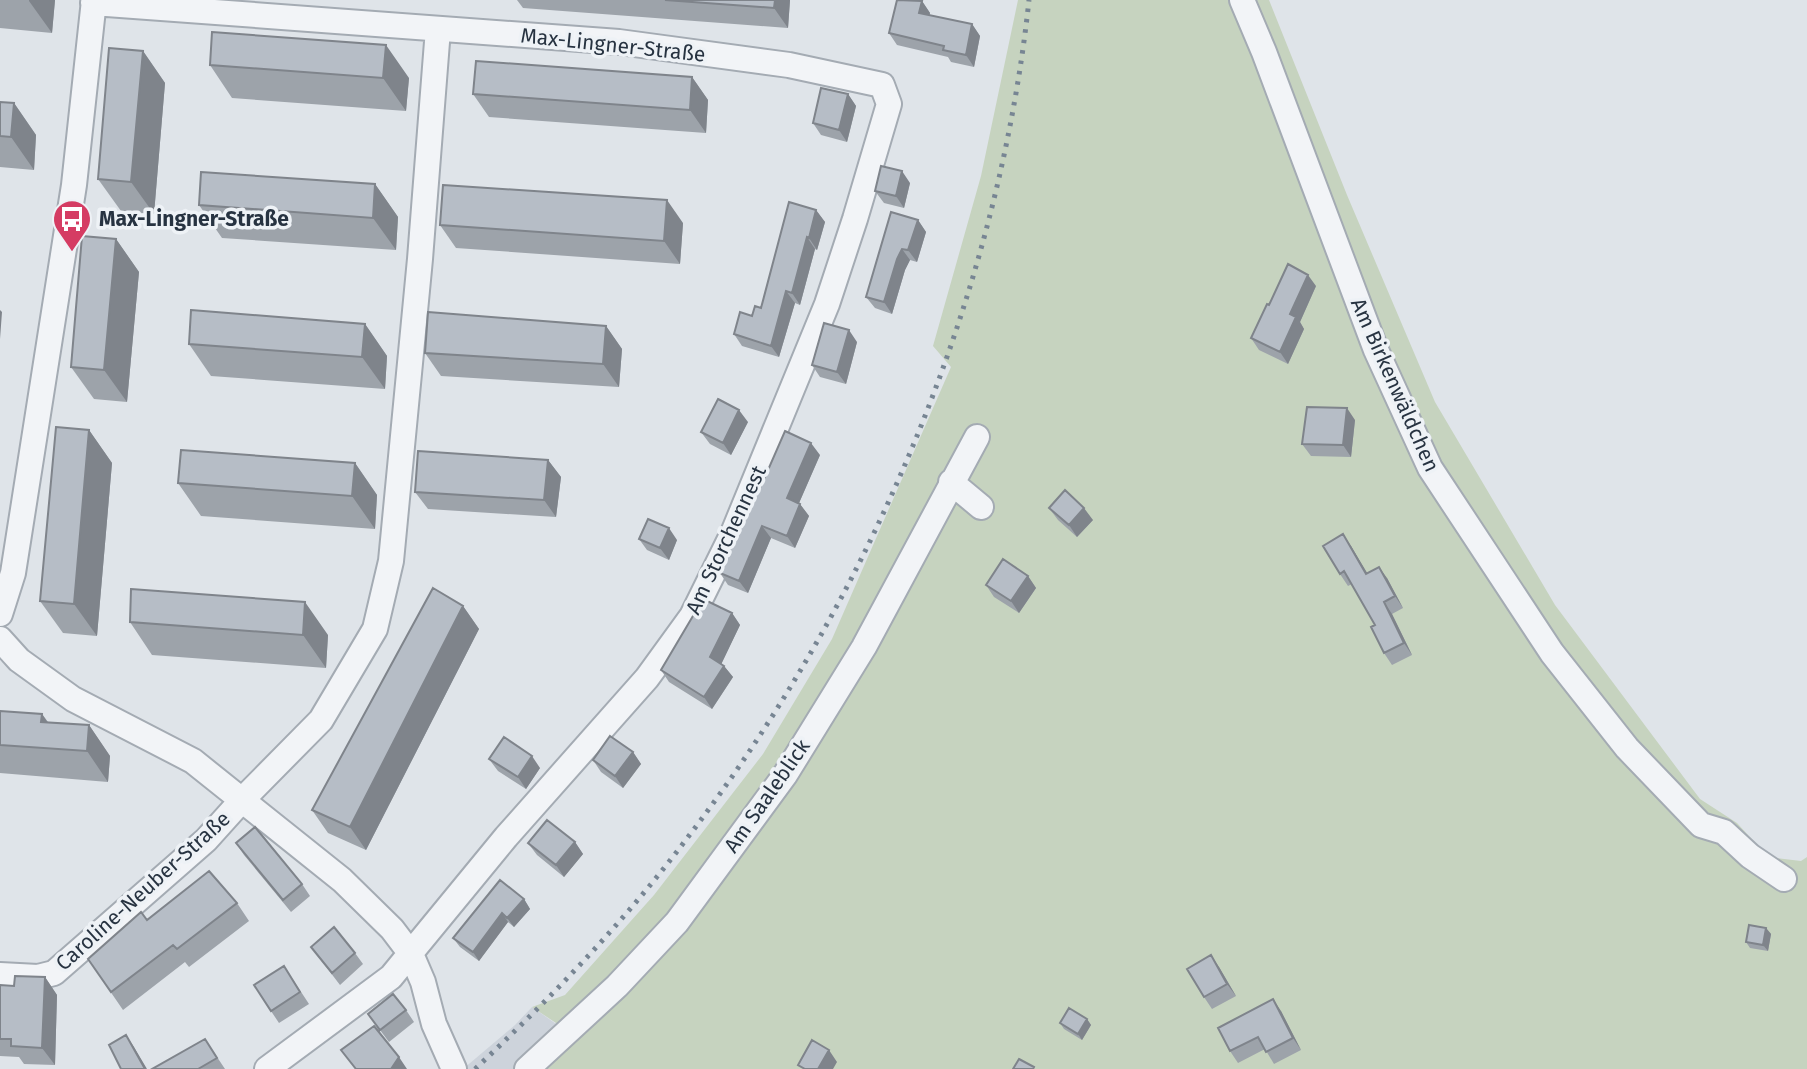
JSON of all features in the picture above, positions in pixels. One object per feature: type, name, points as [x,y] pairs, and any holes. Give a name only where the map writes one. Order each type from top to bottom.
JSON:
[{"type":"street","name":"Am Birkenwäldchen","points":[[1242,0],[1376,350],[1430,468],[1552,653],[1627,748],[1701,825],[1724,832],[1750,856],[1784,879]]},
{"type":"street","name":"Max-Lingner-Straße","points":[[0,614],[13,573],[74,186],[94,2],[619,42],[789,65]]},
{"type":"street","points":[[242,800],[321,720],[375,629],[391,561],[420,259],[438,29]]},
{"type":"street","name":"Am Storchennest","points":[[267,1069],[391,977],[506,837],[647,678],[692,616],[733,533],[827,304],[889,104],[882,85],[789,65]]},
{"type":"street","name":"Am Saaleblick","points":[[527,1069],[617,986],[677,922],[785,775],[864,647],[977,437]]},
{"type":"street","points":[[951,482],[981,507]]},
{"type":"street","points":[[0,639],[19,660],[74,699],[193,761],[342,880],[393,929],[411,954],[423,982],[434,1024],[454,1069]]},
{"type":"street","name":"Caroline-Neuber-Straße","points":[[0,975],[37,977],[54,973],[206,840],[242,800]]},
{"type":"shaded area","points":[[532,1007],[559,1026],[538,1047],[512,1069],[463,1069],[515,1025]]},
{"type":"green space","points":[[1018,0],[1269,0],[1347,195],[1435,402],[1555,605],[1700,799],[1737,823],[1768,857],[1801,861],[1807,857],[1807,1069],[512,1069],[559,1025],[532,1007],[565,995],[654,895],[763,754],[832,639],[951,367],[933,346],[981,176]]},
{"type":"building","points":[[665,0],[775,0],[774,8]]},
{"type":"building","points":[[897,0],[922,1],[919,13],[972,24],[966,55],[943,50],[944,46],[889,33]]},
{"type":"building","points":[[212,32],[386,45],[383,78],[210,65]]},
{"type":"building","points":[[109,48],[143,51],[131,182],[98,179]]},
{"type":"building","points":[[476,61],[692,77],[690,110],[473,94]]},
{"type":"building","points":[[821,88],[848,94],[839,130],[813,123]]},
{"type":"building","points":[[0,102],[14,103],[11,137],[0,136]]},
{"type":"building","points":[[881,166],[902,171],[896,196],[875,191]]},
{"type":"building","points":[[201,172],[375,184],[373,218],[199,205]]},
{"type":"building","points":[[443,185],[667,200],[664,241],[440,225]]},
{"type":"building","points":[[789,202],[816,210],[792,293],[786,291],[771,346],[734,334],[740,312],[752,316],[755,306],[761,308]]},
{"type":"building","points":[[891,212],[918,220],[908,250],[902,249],[897,259],[884,302],[866,297]]},
{"type":"building","points":[[82,236],[116,239],[104,370],[71,367]]},
{"type":"building","points":[[1288,264],[1308,275],[1290,314],[1296,317],[1280,352],[1251,338]]},
{"type":"building","points":[[191,310],[365,324],[362,357],[189,344]]},
{"type":"building","points":[[428,312],[606,326],[603,364],[425,353]]},
{"type":"building","points":[[824,323],[849,330],[837,372],[812,365]]},
{"type":"building","points":[[718,399],[739,410],[723,443],[701,432]]},
{"type":"building","points":[[1307,407],[1347,408],[1343,445],[1302,444]]},
{"type":"building","points":[[56,427],[89,430],[74,604],[40,601]]},
{"type":"building","points":[[785,431],[811,443],[787,498],[800,504],[787,536],[762,526],[739,581],[720,573],[756,484],[761,486]]},
{"type":"building","points":[[181,450],[355,463],[352,496],[178,483]]},
{"type":"building","points":[[418,451],[548,460],[544,500],[415,492]]},
{"type":"building","points":[[1065,490],[1084,508],[1069,525],[1049,508]]},
{"type":"building","points":[[648,519],[669,528],[660,548],[639,539]]},
{"type":"building","points":[[1343,534],[1366,574],[1379,567],[1395,596],[1384,602],[1404,643],[1384,653],[1371,627],[1375,625],[1344,571],[1340,574],[1323,546]]},
{"type":"building","points":[[1003,559],[1028,576],[1011,601],[986,585]]},
{"type":"building","points":[[433,588],[463,606],[350,827],[312,810]]},
{"type":"building","points":[[131,589],[305,602],[303,635],[130,622]]},
{"type":"building","points":[[703,599],[732,613],[710,657],[724,666],[704,697],[661,670]]},
{"type":"building","points":[[0,711],[42,714],[41,722],[89,725],[87,751],[0,745]]},
{"type":"building","points":[[610,736],[633,752],[615,776],[593,760]]},
{"type":"building","points":[[504,737],[532,756],[518,777],[489,759]]},
{"type":"building","points":[[547,820],[575,842],[556,865],[528,843]]},
{"type":"building","points":[[255,827],[302,884],[283,900],[236,843]]},
{"type":"building","points":[[209,871],[237,903],[177,949],[173,945],[111,992],[88,959],[141,912],[147,920]]},
{"type":"building","points":[[500,880],[524,899],[507,918],[502,913],[473,952],[453,938]]},
{"type":"building","points":[[1749,925],[1766,928],[1763,945],[1746,942]]},
{"type":"building","points":[[334,927],[355,953],[332,973],[311,947]]},
{"type":"building","points":[[1211,955],[1227,984],[1204,997],[1187,969]]},
{"type":"building","points":[[284,966],[300,992],[271,1011],[254,985]]},
{"type":"building","points":[[15,976],[45,977],[42,1048],[11,1046],[11,1039],[0,1039],[0,985],[14,986]]},
{"type":"building","points":[[393,994],[406,1010],[380,1030],[368,1014]]},
{"type":"building","points":[[1273,999],[1293,1038],[1266,1052],[1258,1037],[1230,1051],[1218,1028]]},
{"type":"building","points":[[1069,1008],[1087,1019],[1078,1034],[1060,1023]]},
{"type":"building","points":[[374,1026],[399,1057],[391,1069],[356,1069],[341,1050]]},
{"type":"building","points":[[126,1035],[145,1069],[121,1069],[109,1045]]},
{"type":"building","points":[[205,1039],[217,1058],[198,1069],[152,1069]]},
{"type":"building","points":[[812,1040],[829,1050],[818,1069],[805,1069],[798,1065]]},
{"type":"building","points":[[1019,1059],[1034,1067],[1033,1069],[1013,1069]]},
{"type":"railway","points":[[475,1069],[587,958],[639,899],[688,837],[754,745],[814,648],[867,546],[915,441],[955,333],[988,223],[1013,112],[1029,0]]},
{"type":"place","name":"Max-Lingner-Straße","points":[[72,253]]}]
